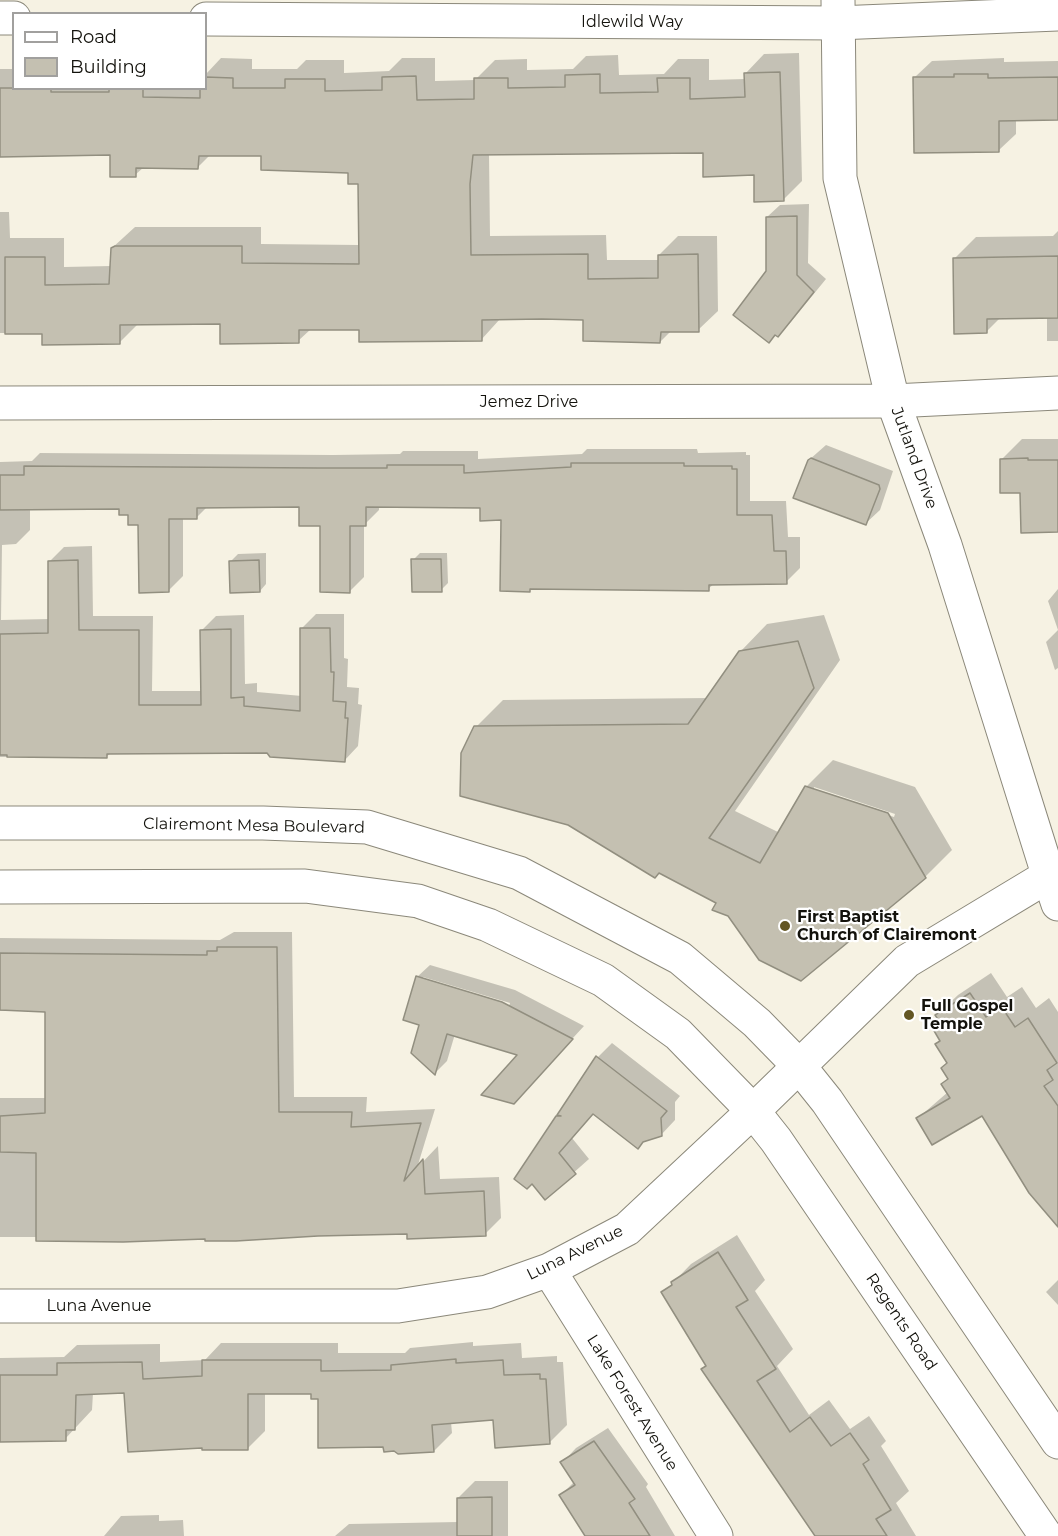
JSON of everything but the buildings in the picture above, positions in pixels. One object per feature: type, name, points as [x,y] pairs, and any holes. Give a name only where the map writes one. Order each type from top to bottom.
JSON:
[{"type":"street","name":"Idlewild Way","points":[[207,19],[838,12],[1058,15]]},
{"type":"street","name":"Jutland Drive","points":[[838,12],[840,178],[893,401],[945,545],[1055,883]]},
{"type":"street","name":"Jemez Drive","points":[[0,403],[893,401],[1058,393]]},
{"type":"street","name":"Clairemont Mesa Boulevard","points":[[0,822],[367,827],[519,873],[680,958],[757,1023],[800,1066]]},
{"type":"street","name":"Luna Avenue","points":[[0,1306],[398,1306],[487,1292],[549,1270],[627,1229],[753,1111],[907,961],[1055,883]]},
{"type":"street","points":[[0,887],[305,886],[418,901],[488,925],[603,980],[678,1034],[753,1111]]},
{"type":"street","points":[[800,1066],[827,1101],[1058,1442]]},
{"type":"street","name":"Regents Road","points":[[753,1111],[780,1145],[1046,1536]]},
{"type":"street","name":"Lake Forest Avenue","points":[[549,1270],[716,1536]]},
{"type":"place","name":"First Baptist Church of Clairemont","points":[[785,926]]},
{"type":"place","name":"Full Gospel Temple","points":[[909,1015]]}]
